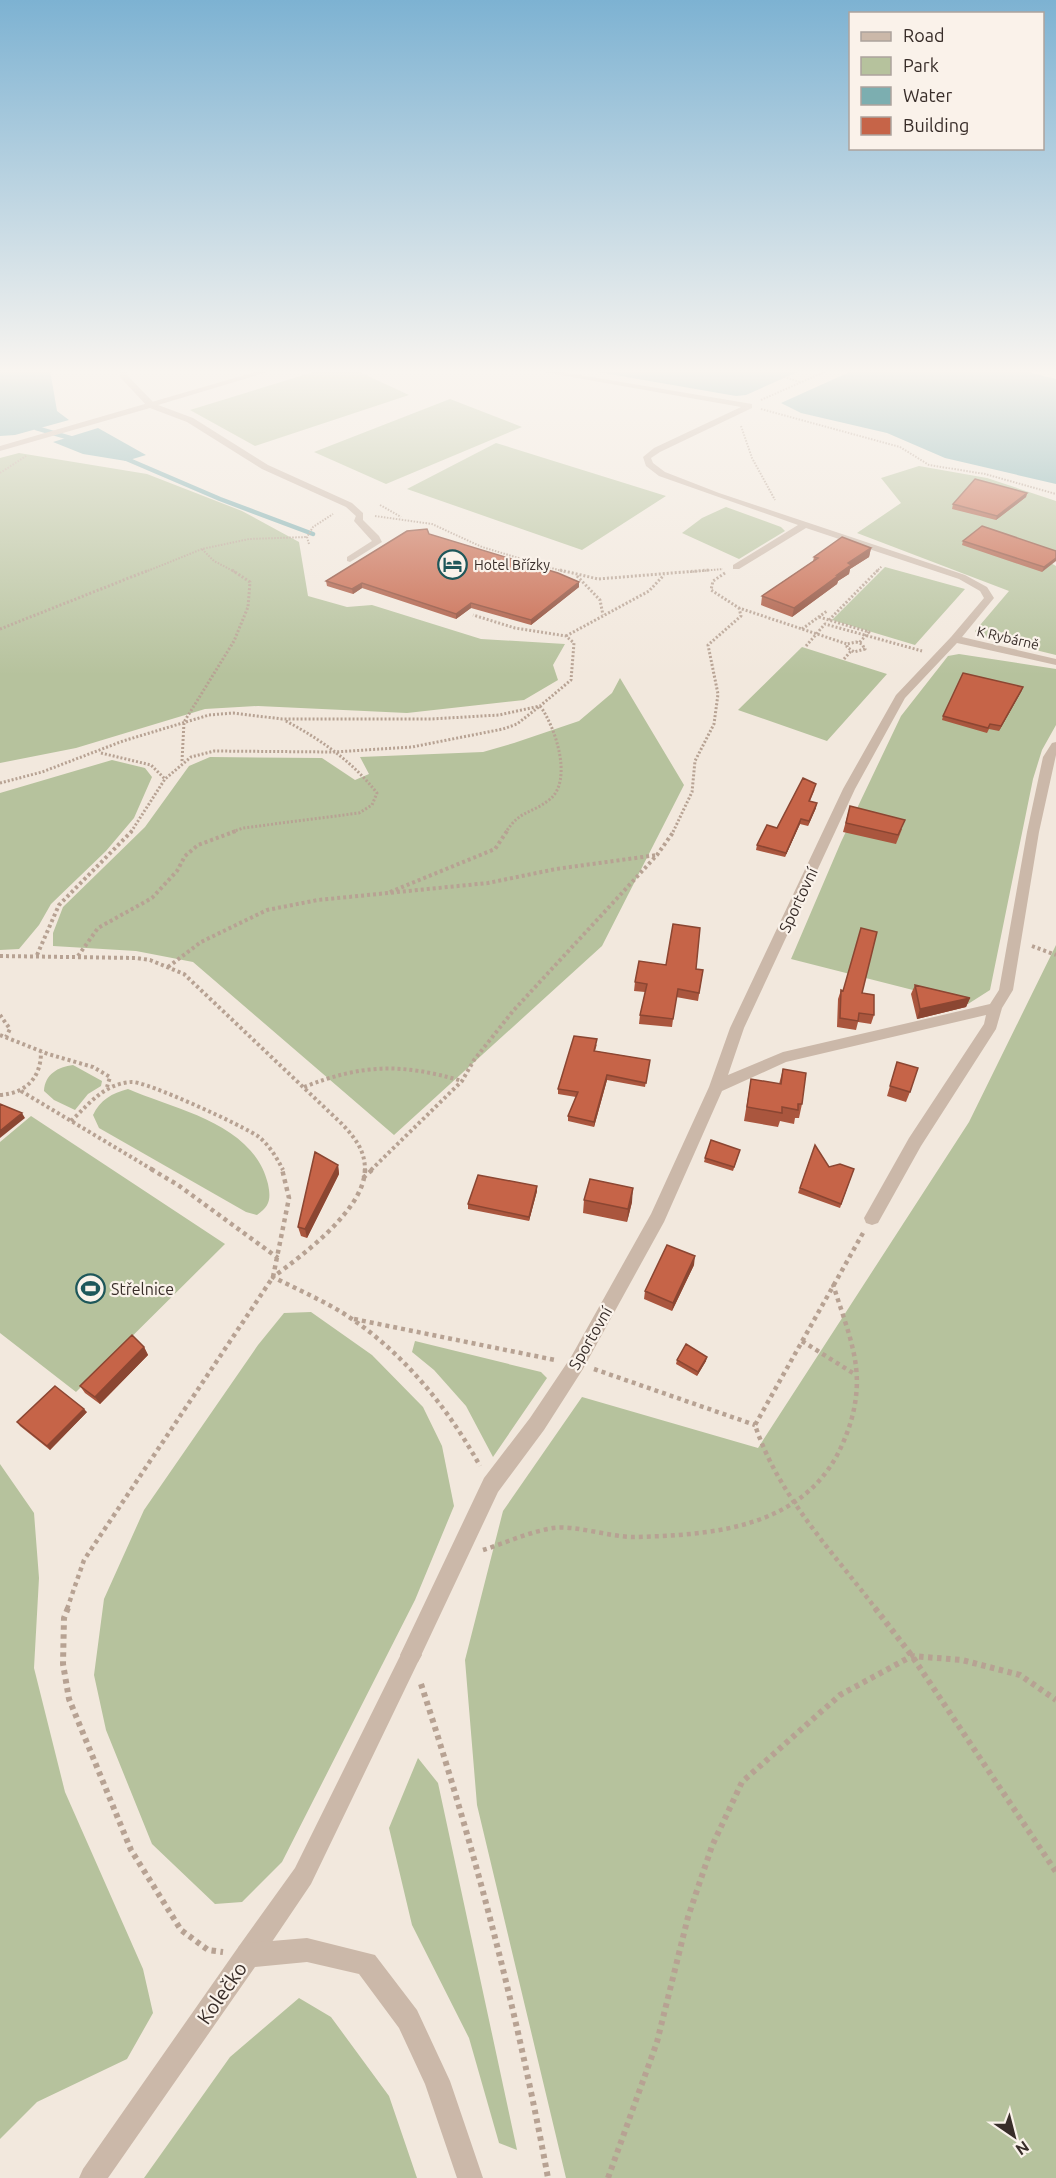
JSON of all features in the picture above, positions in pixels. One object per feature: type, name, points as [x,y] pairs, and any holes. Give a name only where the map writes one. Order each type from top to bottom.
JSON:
[{"type":"street","points":[[276,472],[349,505],[360,515],[358,521],[376,538],[377,542],[350,559]]},
{"type":"street","name":"Sportovní","points":[[248,1955],[303,1876],[457,1560],[491,1485],[537,1424],[577,1363],[658,1217],[716,1087],[737,1029],[849,789],[900,697],[987,603],[988,593],[962,577],[803,526],[683,483],[659,472]]},
{"type":"street","points":[[736,567],[803,526]]},
{"type":"street","name":"K Rybárně","points":[[955,639],[1056,662]]},
{"type":"street","points":[[872,1218],[915,1142],[991,1025],[995,1008],[1006,990],[1047,768],[1056,745]]},
{"type":"street","points":[[716,1087],[783,1057],[995,1008]]},
{"type":"street","name":"Kolečko","points":[[93,2178],[248,1955],[307,1950],[366,1964],[408,2019],[437,2081],[470,2178]]},
{"type":"path","points":[[760,472],[772,493]]},
{"type":"path","points":[[970,472],[1056,494]]},
{"type":"path","points":[[309,544],[307,537],[313,526],[349,505]]},
{"type":"path","points":[[380,505],[402,518]]},
{"type":"path","points":[[360,515],[402,518],[432,524],[482,547],[576,575],[598,579],[736,567]]},
{"type":"path","points":[[0,629],[202,549],[249,539],[307,537]]},
{"type":"path","points":[[182,762],[183,723],[227,655],[249,604],[249,581],[238,572],[217,565],[202,549]]},
{"type":"path","points":[[830,620],[882,565]]},
{"type":"path","points":[[736,567],[717,577],[711,586],[716,595],[740,608],[847,644],[859,643],[869,632],[819,617]]},
{"type":"path","points":[[576,575],[600,600],[603,615]]},
{"type":"path","points":[[566,636],[649,591],[664,575]]},
{"type":"path","points":[[363,1179],[462,1081],[474,1060],[513,1011],[657,855],[680,822],[692,792],[695,761],[714,724],[718,694],[708,645],[741,616],[740,608]]},
{"type":"path","points":[[802,630],[827,611]]},
{"type":"path","points":[[38,956],[47,926],[58,906],[130,834],[165,779],[182,762],[214,751],[334,752],[411,747],[487,734],[517,724],[571,680],[573,643],[566,636],[525,630],[473,615]]},
{"type":"path","points":[[806,646],[825,624],[907,648],[940,655]]},
{"type":"path","points":[[844,659],[851,651],[865,649],[859,643]]},
{"type":"path","points":[[847,644],[851,651]]},
{"type":"path","points":[[0,783],[42,772],[123,741],[209,715],[233,713],[282,719],[431,718],[499,715],[540,706]]},
{"type":"path","points":[[390,892],[495,849],[514,818],[551,799],[562,777],[561,764],[550,720],[540,706]]},
{"type":"path","points":[[78,957],[98,928],[152,898],[177,871],[185,856],[198,845],[243,828],[359,813],[372,805],[377,792],[370,782],[318,737],[282,719]]},
{"type":"path","points":[[99,752],[129,757],[151,765],[165,779]]},
{"type":"path","points":[[168,967],[201,942],[267,910],[318,900],[477,885],[556,869],[657,855]]},
{"type":"path","points":[[1014,940],[1056,955]]},
{"type":"path","points":[[0,956],[143,959],[184,974],[304,1087],[356,1141],[365,1159],[363,1179],[352,1204],[319,1242],[273,1277]]},
{"type":"path","points":[[0,1015],[10,1029],[6,1037]]},
{"type":"path","points":[[0,1035],[41,1052],[66,1057],[102,1071],[110,1077],[107,1087],[71,1121]]},
{"type":"path","points":[[0,1095],[21,1090],[36,1078],[42,1066],[41,1052]]},
{"type":"path","points":[[304,1087],[343,1071],[380,1066],[422,1070],[462,1081]]},
{"type":"path","points":[[107,1087],[134,1081],[210,1112],[258,1136],[275,1155],[284,1172],[289,1198],[273,1277],[84,1560],[64,1618],[63,1664],[69,1699],[131,1850],[181,1930],[208,1950],[248,1955]]},
{"type":"path","points":[[21,1090],[178,1185],[278,1258]]},
{"type":"path","points":[[872,1218],[755,1425],[765,1456],[795,1504],[912,1656],[1056,1872]]},
{"type":"path","points":[[273,1277],[353,1319],[406,1368],[440,1404],[466,1439],[491,1485]]},
{"type":"path","points":[[457,1560],[554,1528],[632,1537],[729,1530],[795,1504],[819,1484],[837,1458],[851,1423],[857,1391],[848,1333],[833,1284]]},
{"type":"path","points":[[353,1319],[536,1358],[577,1363],[755,1425]]},
{"type":"path","points":[[802,1341],[856,1376]]},
{"type":"path","points":[[411,1655],[442,1747],[493,1933],[538,2121],[548,2178]]},
{"type":"path","points":[[608,2178],[657,2042],[688,1917],[705,1866],[742,1782],[840,1695],[912,1656],[962,1660],[1020,1675],[1056,1700]]},
{"type":"green space","points":[[0,472],[133,472],[147,474],[242,511],[299,542],[308,596],[347,607],[372,605],[481,639],[565,644],[553,665],[558,680],[524,700],[407,713],[258,706],[205,709],[76,748],[0,763]]},
{"type":"green space","points":[[358,472],[415,472],[386,484]]},
{"type":"green space","points":[[441,472],[588,472],[666,496],[582,550],[407,489]]},
{"type":"green space","points":[[901,472],[951,472],[987,478],[1056,501],[1056,556],[1049,562],[1056,566],[1056,655],[979,636],[975,631],[1009,591],[857,533],[901,503],[881,478]]},
{"type":"green space","points":[[726,507],[781,527],[785,531],[739,559],[682,533],[702,518]]},
{"type":"green space","points":[[885,567],[965,589],[915,645],[832,620]]},
{"type":"green space","points":[[802,647],[887,674],[827,741],[738,710]]},
{"type":"green space","points":[[959,654],[1056,669],[1056,725],[1042,750],[1033,779],[990,990],[968,1004],[791,959],[841,842],[901,716],[948,656]]},
{"type":"green space","points":[[620,678],[684,785],[602,946],[394,1135],[193,962],[136,951],[53,946],[53,933],[63,907],[145,827],[189,766],[210,757],[322,758],[355,780],[369,774],[360,757],[483,752],[579,721],[612,693]]},
{"type":"green space","points":[[112,760],[145,768],[152,777],[134,818],[106,851],[51,904],[39,925],[19,949],[0,950],[0,793]]},
{"type":"green space","points":[[1056,945],[1056,2178],[566,2178],[477,1805],[465,1660],[503,1511],[582,1397],[758,1448],[969,1122]]},
{"type":"green space","points":[[73,1065],[102,1081],[101,1086],[88,1094],[75,1110],[54,1100],[44,1091],[47,1080],[53,1072]]},
{"type":"green space","points":[[128,1089],[211,1122],[230,1133],[247,1147],[260,1164],[268,1184],[269,1198],[265,1208],[257,1215],[246,1212],[99,1128],[93,1115],[99,1105],[112,1095]]},
{"type":"green space","name":"Střelnice","points":[[31,1116],[225,1244],[76,1392],[0,1333],[0,1142]]},
{"type":"green space","points":[[311,1312],[372,1355],[423,1407],[442,1446],[454,1506],[415,1600],[282,1862],[242,1902],[215,1904],[152,1844],[106,1730],[94,1675],[104,1599],[144,1510],[258,1345],[284,1313]]},
{"type":"green space","points":[[415,1341],[541,1372],[547,1378],[493,1457],[466,1406],[434,1370],[412,1352]]},
{"type":"green space","points":[[0,1464],[34,1513],[39,1578],[34,1668],[65,1792],[143,1969],[153,2013],[127,2059],[37,2102],[0,2139]]},
{"type":"green space","points":[[418,1758],[438,1783],[517,2150],[499,2143],[469,2038],[412,1925],[389,1828]]},
{"type":"green space","points":[[299,1998],[331,2017],[389,2096],[417,2178],[144,2178],[230,2057]]},
{"type":"water","points":[[1003,472],[1056,472],[1056,484]]},
{"type":"building","points":[[975,479],[1027,493],[997,516],[953,504]]},
{"type":"building","points":[[982,526],[1056,551],[1056,558],[1044,567],[963,541]]},
{"type":"building","points":[[427,529],[429,534],[558,573],[579,582],[531,620],[471,603],[456,614],[362,583],[352,589],[326,581],[407,531]]},
{"type":"building","points":[[842,537],[871,548],[848,563],[851,565],[794,608],[762,596],[818,558],[814,557]]},
{"type":"building","points":[[963,673],[1023,687],[1001,726],[990,724],[988,728],[943,716]]},
{"type":"building","points":[[803,778],[816,784],[809,801],[817,803],[809,821],[801,819],[786,853],[757,845],[767,825],[777,828]]},
{"type":"building","points":[[850,806],[905,820],[898,835],[846,823]]},
{"type":"building","points":[[673,924],[700,928],[696,969],[703,970],[699,993],[678,989],[673,1019],[640,1015],[647,984],[635,982],[639,961],[666,965]]},
{"type":"building","points":[[861,928],[877,932],[862,993],[874,995],[874,1015],[859,1013],[858,1021],[840,1018],[841,990],[843,991]]},
{"type":"building","points":[[915,985],[970,998],[920,1009]]},
{"type":"building","points":[[574,1036],[597,1039],[594,1051],[650,1060],[646,1083],[607,1075],[594,1122],[568,1116],[578,1092],[558,1089]]},
{"type":"building","points":[[897,1062],[918,1068],[910,1092],[890,1086]]},
{"type":"building","points":[[783,1069],[806,1073],[802,1104],[798,1104],[798,1110],[782,1107],[782,1113],[747,1107],[751,1079],[781,1084]]},
{"type":"building","points":[[0,1104],[22,1113],[0,1131]]},
{"type":"building","points":[[711,1140],[740,1150],[734,1167],[705,1158]]},
{"type":"building","points":[[815,1145],[829,1167],[840,1164],[854,1169],[841,1204],[800,1188]]},
{"type":"building","points":[[315,1152],[338,1165],[305,1229],[298,1227]]},
{"type":"building","points":[[478,1175],[537,1186],[529,1217],[468,1204]]},
{"type":"building","points":[[590,1179],[633,1188],[628,1209],[584,1200]]},
{"type":"building","points":[[667,1245],[695,1256],[673,1303],[645,1291]]},
{"type":"building","points":[[132,1335],[144,1347],[95,1397],[80,1386]]},
{"type":"building","points":[[686,1344],[707,1357],[698,1372],[677,1360]]},
{"type":"building","points":[[55,1386],[84,1409],[47,1446],[17,1422]]},
{"type":"waterway","points":[[156,472],[220,499],[313,534]]},
{"type":"place","name":"Hotel Břízky","points":[[453,565]]},
{"type":"place","name":"Střelnice","points":[[90,1289]]}]
